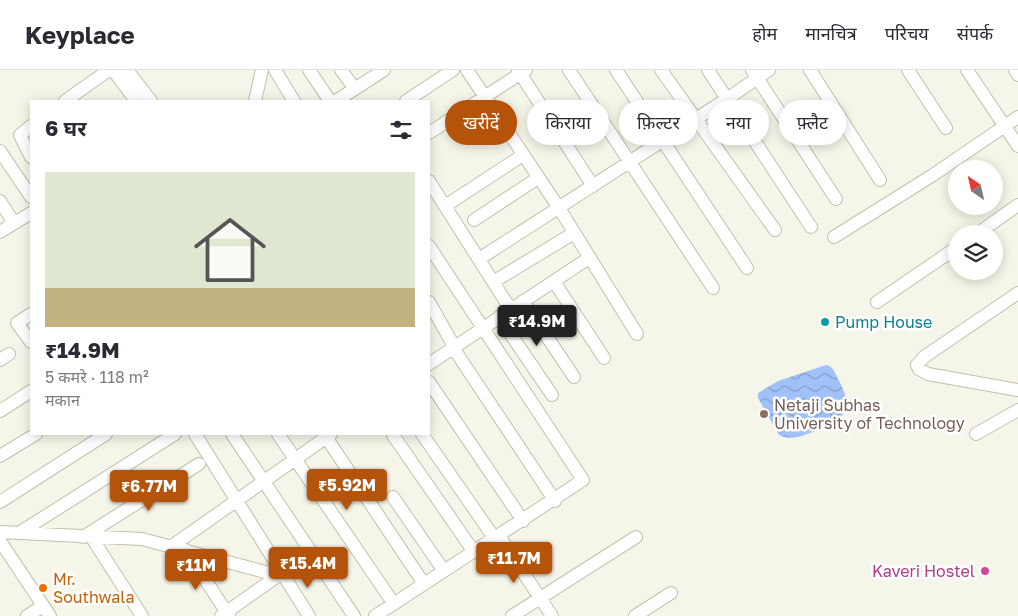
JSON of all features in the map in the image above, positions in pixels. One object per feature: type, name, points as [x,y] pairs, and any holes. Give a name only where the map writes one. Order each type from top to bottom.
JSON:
[{"type":"street","points":[[113,70],[135,100]]},
{"type":"street","points":[[127,70],[150,100]]},
{"type":"street","points":[[258,98],[262,70]]},
{"type":"street","points":[[275,70],[293,100]]},
{"type":"street","points":[[309,70],[329,100]]},
{"type":"street","points":[[341,70],[355,89]]},
{"type":"street","points":[[408,100],[453,70]]},
{"type":"street","points":[[467,70],[559,208],[637,334]]},
{"type":"street","points":[[569,70],[713,288]]},
{"type":"street","points":[[616,70],[635,100]]},
{"type":"street","points":[[661,70],[681,100]]},
{"type":"street","points":[[708,70],[810,227]]},
{"type":"street","points":[[698,118],[727,99],[754,74],[769,70]]},
{"type":"street","points":[[810,70],[880,180]]},
{"type":"street","points":[[908,70],[946,128]]},
{"type":"street","points":[[967,70],[1018,146]]},
{"type":"street","points":[[1015,70],[1018,75]]},
{"type":"street","points":[[338,100],[381,71]]},
{"type":"street","points":[[430,132],[521,71],[593,186]]},
{"type":"street","points":[[66,100],[101,72]]},
{"type":"street","points":[[754,74],[836,199]]},
{"type":"street","points":[[834,236],[1018,117]]},
{"type":"street","points":[[698,124],[775,230]]},
{"type":"street","points":[[30,127],[20,135],[30,155]]},
{"type":"street","points":[[479,259],[656,145]]},
{"type":"street","points":[[665,145],[747,268]]},
{"type":"street","points":[[0,151],[30,196]]},
{"type":"street","points":[[445,206],[523,155]]},
{"type":"street","points":[[474,220],[538,178]]},
{"type":"street","points":[[430,183],[511,310]]},
{"type":"street","points":[[0,201],[14,223]]},
{"type":"street","points":[[990,225],[1018,206]]},
{"type":"street","points":[[0,232],[30,214]]},
{"type":"street","points":[[493,282],[574,233]]},
{"type":"street","points":[[375,616],[581,483],[582,477],[430,248]]},
{"type":"street","points":[[877,302],[948,253]]},
{"type":"street","points":[[430,361],[454,349],[589,258]]},
{"type":"street","points":[[555,282],[604,358]]},
{"type":"street","points":[[1015,387],[928,374],[918,369],[918,365],[924,357],[1018,293]]},
{"type":"street","points":[[523,301],[574,377]]},
{"type":"street","points":[[430,304],[452,341],[454,349],[555,500]]},
{"type":"street","points":[[30,315],[17,323],[30,341]]},
{"type":"street","points":[[499,317],[552,395]]},
{"type":"street","points":[[430,383],[522,521]]},
{"type":"street","points":[[0,411],[30,391]]},
{"type":"street","points":[[976,434],[1018,410]]},
{"type":"street","points":[[0,456],[34,435]]},
{"type":"street","points":[[0,502],[104,435]]},
{"type":"street","points":[[19,533],[173,435]]},
{"type":"street","points":[[196,435],[281,576],[309,616]]},
{"type":"street","points":[[233,435],[354,616]]},
{"type":"street","points":[[279,435],[394,604]]},
{"type":"street","points":[[172,546],[295,460],[327,435],[424,584]]},
{"type":"street","points":[[423,435],[552,616]]},
{"type":"street","points":[[393,436],[474,552]]},
{"type":"street","points":[[88,537],[199,464]]},
{"type":"street","points":[[393,497],[444,571]]},
{"type":"street","points":[[0,532],[142,539],[281,576]]},
{"type":"street","points":[[88,537],[142,616]]},
{"type":"street","points":[[512,616],[636,538]]},
{"type":"street","points":[[0,541],[47,611],[27,616]]},
{"type":"street","points":[[186,550],[225,615],[281,576]]},
{"type":"street","points":[[635,616],[671,593]]},
{"type":"water","points":[[826,365],[834,370],[843,390],[846,399],[844,413],[832,424],[804,435],[792,438],[779,435],[758,398],[758,393],[778,381]]},
{"type":"place","name":"Pump House","points":[[825,322]]},
{"type":"place","name":"Netaji Subhas University of Technology","points":[[764,414]]},
{"type":"place","name":"Kaveri Hostel","points":[[985,571]]},
{"type":"place","name":"Mr. Southwala","points":[[43,588]]}]
